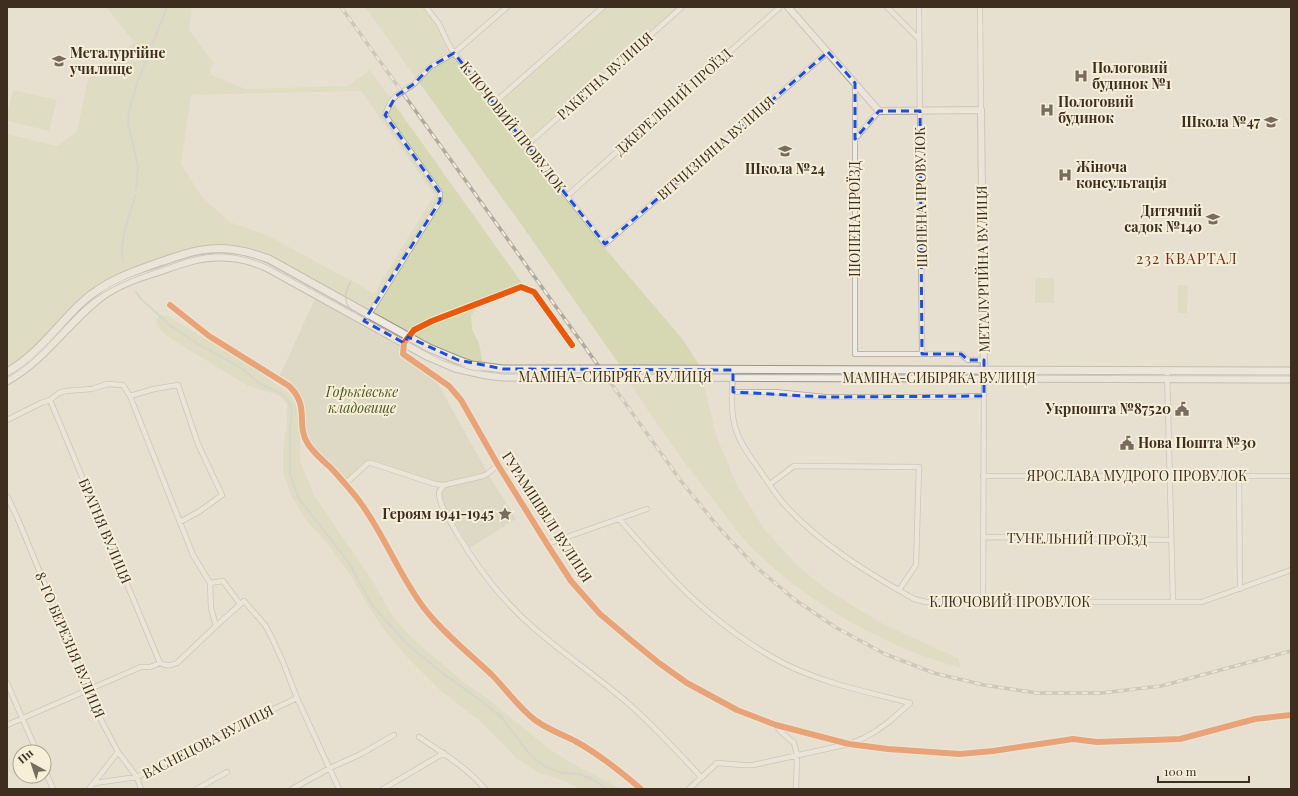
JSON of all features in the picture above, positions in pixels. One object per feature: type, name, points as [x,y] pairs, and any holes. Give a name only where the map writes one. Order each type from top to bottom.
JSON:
[{"type":"main road","name":"МАМІНА-СИБІРЯКА ВУЛИЦЯ","points":[[7,372],[29,358],[80,304],[104,285],[131,272],[186,253],[198,250],[222,249],[240,251],[269,259],[369,315],[440,362],[460,369],[486,375],[513,377],[1291,379]]},
{"type":"main road","name":"МАМІНА-СИБІРЯКА ВУЛИЦЯ","points":[[7,381],[34,363],[86,310],[108,292],[134,280],[199,258],[222,257],[256,263],[266,267],[364,322],[450,358],[488,368],[1291,371]]},
{"type":"street","name":"КЛЮЧОВИЙ ПРОВУЛОК","points":[[426,7],[439,24],[454,53],[494,103],[510,126],[527,145],[605,244]]},
{"type":"street","points":[[364,322],[440,201],[440,193],[385,115],[386,110],[396,96],[414,84],[430,68],[454,53],[507,7]]},
{"type":"street","points":[[494,103],[603,7]]},
{"type":"street","name":"РАКЕТНА ВУЛИЦЯ","points":[[527,145],[682,7]]},
{"type":"street","name":"ДЖЕРЕЛЬНИЙ ПРОЇЗД","points":[[567,196],[780,7]]},
{"type":"street","points":[[788,7],[879,111],[981,110]]},
{"type":"street","points":[[887,7],[919,39]]},
{"type":"street","name":"ШОПЕНА ПРОВУЛОК","points":[[919,7],[922,354]]},
{"type":"street","name":"МЕТАЛУРГІЙНА ВУЛИЦЯ","points":[[980,7],[984,360],[983,602]]},
{"type":"street","name":"ВІТЧИЗНЯНА ВУЛИЦЯ","points":[[605,244],[828,52]]},
{"type":"street","name":"ШОПЕНА ПРОЇЗД","points":[[855,83],[855,354],[922,354]]},
{"type":"street","points":[[855,139],[879,111]]},
{"type":"street","points":[[406,340],[414,330],[432,321],[521,287],[534,292],[572,344]]},
{"type":"street","points":[[170,305],[209,336],[288,386],[296,393],[300,402],[304,435],[307,443],[312,450],[346,483],[376,525],[412,591],[425,610],[439,625],[534,719],[544,727],[598,755],[615,767],[640,789]]},
{"type":"street","name":"ГУРАМІШВІЛІ ВУЛИЦЯ","points":[[406,340],[403,354],[449,386],[459,396],[498,465],[547,544],[571,581],[600,614],[659,663],[687,683],[737,710],[776,725],[848,744],[888,749],[960,754],[1074,739],[1097,742],[1180,739],[1255,719],[1291,715]]},
{"type":"street","points":[[922,354],[961,354],[968,360],[984,360]]},
{"type":"street","name":"КЛЮЧОВИЙ ПРОВУЛОК","points":[[733,370],[733,415],[736,430],[741,443],[784,504],[819,537],[849,559],[914,599],[926,602],[1202,602],[1291,570]]},
{"type":"street","points":[[1167,370],[1173,602]]},
{"type":"street","points":[[7,420],[50,400],[65,391],[92,389],[107,384],[122,385],[130,396],[193,555],[210,582],[211,608],[216,626]]},
{"type":"street","points":[[130,396],[154,389],[178,385],[198,444],[222,496],[180,522]]},
{"type":"street","points":[[733,392],[775,392],[825,398],[984,396]]},
{"type":"street","name":"БРАТНЯ ВУЛИЦЯ","points":[[50,400],[160,663]]},
{"type":"street","points":[[346,483],[368,463],[435,484],[444,485],[483,476],[498,465]]},
{"type":"street","points":[[770,484],[794,466],[919,467],[916,565],[899,590]]},
{"type":"street","name":"ЯРОСЛАВА МУДРОГО ПРОВУЛОК","points":[[984,476],[1291,476]]},
{"type":"street","points":[[1239,476],[1240,589]]},
{"type":"street","points":[[444,485],[439,492],[439,499],[449,519],[476,563],[510,604],[533,628],[628,703],[675,748],[701,777]]},
{"type":"street","name":"8-ГО БЕРЕЗНЯ ВУЛИЦЯ","points":[[7,496],[102,722],[118,752],[137,777],[141,789]]},
{"type":"street","points":[[547,544],[646,509]]},
{"type":"street","points":[[619,518],[685,591],[752,646],[784,663],[838,684],[910,703],[876,731],[848,744]]},
{"type":"street","name":"ТУНЕЛЬНИЙ ПРОЇЗД","points":[[983,537],[1171,540]]},
{"type":"street","points":[[210,582],[223,581],[240,604]]},
{"type":"street","points":[[7,725],[141,668],[150,668],[160,663],[165,666],[172,666],[244,601],[265,625],[339,789]]},
{"type":"street","points":[[7,683],[33,744]]},
{"type":"street","name":"ВАСНЕЦОВА ВУЛИЦЯ","points":[[95,783],[137,777],[211,739],[297,698]]},
{"type":"street","name":"ГУРАМІШВІЛІ ВУЛИЦЯ","points":[[776,725],[780,731],[794,743],[797,756],[796,789]]},
{"type":"street","points":[[292,789],[330,768],[361,754],[394,735]]},
{"type":"street","points":[[419,737],[457,762],[472,774],[485,789]]},
{"type":"street","name":"ГУРАМІШВІЛІ ВУЛИЦЯ","points":[[689,789],[717,763],[754,765],[848,744]]},
{"type":"street","points":[[89,789],[118,752]]},
{"type":"street","points":[[383,789],[444,753]]},
{"type":"street","points":[[197,789],[227,772]]},
{"type":"highlighted area","points":[[828,52],[855,83],[855,139],[879,111],[920,111],[922,354],[961,354],[968,360],[984,360],[984,396],[825,397],[733,392],[733,370],[503,369],[458,360],[408,337],[404,343],[364,321],[440,201],[440,193],[385,115],[396,96],[414,84],[430,67],[454,53],[605,244]]},
{"type":"green space","points":[[106,7],[192,7],[189,30],[214,63],[209,74],[246,89],[348,86],[370,70],[524,286],[513,294],[476,307],[471,316],[472,329],[479,344],[483,364],[444,353],[270,257],[222,246],[116,276],[39,344],[7,370],[7,134],[57,146],[77,131],[88,79],[134,42]],"holes":[[[361,91],[434,195],[374,293],[267,235],[230,222],[202,197],[181,164],[191,95]]]},
{"type":"green space","points":[[365,7],[423,7],[437,26],[453,56],[494,107],[607,7],[678,7],[524,145],[603,246],[684,341],[701,368],[621,367],[523,227]]},
{"type":"green space","points":[[13,90],[57,100],[49,131],[7,121]]},
{"type":"green space","points":[[1035,278],[1054,278],[1054,303],[1035,303]]},
{"type":"green space","points":[[1178,285],[1188,285],[1187,313],[1178,313]]},
{"type":"green space","name":"Горьківське кладовище","points":[[315,299],[402,348],[406,360],[438,384],[487,472],[516,519],[470,548],[441,499],[441,492],[445,487],[435,482],[372,460],[361,465],[346,480],[320,456],[307,438],[303,406],[299,395],[292,386],[279,377]]},
{"type":"green space","points":[[160,315],[168,316],[256,370],[290,394],[297,407],[300,436],[300,461],[314,495],[372,580],[392,615],[409,635],[461,680],[492,702],[548,748],[568,761],[621,789],[579,789],[567,782],[539,773],[517,759],[480,721],[441,691],[403,653],[371,611],[351,576],[327,543],[309,524],[292,497],[283,473],[283,449],[287,420],[287,405],[282,398],[275,394],[248,386],[168,337],[158,327],[156,320]]},
{"type":"green space","points":[[627,379],[703,379],[716,435],[737,485],[764,529],[799,567],[826,589],[883,624],[958,658],[961,668],[933,660],[906,649],[853,623],[827,608],[803,591],[758,554],[734,528],[658,425]]},
{"type":"waterway","points":[[136,189],[138,167],[128,123],[129,111],[137,83],[167,7]]},
{"type":"waterway","points":[[123,262],[123,237],[135,196]]},
{"type":"waterway","points":[[136,292],[141,299],[171,326],[198,344],[243,369],[260,384],[282,394],[289,402],[292,409],[290,428],[290,474],[299,499],[348,561],[372,605],[408,645],[501,717],[532,757],[546,767],[562,773],[579,774],[592,779],[607,789]]},
{"type":"tram line","points":[[7,378],[29,362],[75,315],[103,293],[132,278],[178,262],[200,256],[215,254],[240,256],[267,265],[441,360],[471,370],[503,374],[1291,376]]},
{"type":"tram line","points":[[351,281],[347,289],[346,300],[352,311]]},
{"type":"railway","points":[[341,7],[681,481],[720,529],[756,567],[794,599],[835,627],[885,654],[934,673],[984,685],[1037,693],[1101,693],[1161,686],[1291,651]]},
{"type":"cycle path","points":[[572,345],[534,292],[521,287],[432,321],[414,330],[404,343],[403,354],[449,386],[461,400],[498,465],[571,581],[600,614],[659,663],[687,683],[737,710],[776,725],[849,744],[888,749],[960,754],[993,751],[1073,739],[1097,742],[1180,739],[1255,719],[1291,715]]},
{"type":"cycle path","points":[[170,305],[209,336],[289,386],[296,394],[301,408],[304,437],[308,444],[350,489],[360,502],[377,528],[415,595],[439,626],[491,674],[518,704],[535,720],[592,751],[641,789]]},
{"type":"place","name":"Металургійне училище","points":[[59,61]]},
{"type":"place","name":"Пологовий будинок №1","points":[[1081,76]]},
{"type":"place","name":"Пологовий будинок","points":[[1047,110]]},
{"type":"place","name":"Школа №47","points":[[1271,122]]},
{"type":"place","name":"Школа №24","points":[[785,151]]},
{"type":"place","name":"Жіноча консультація","points":[[1065,175]]},
{"type":"place","name":"Дитячий садок №140","points":[[1213,219]]},
{"type":"place","name":"Укрпошта №87520","points":[[1182,409]]},
{"type":"place","name":"Нова Пошта №30","points":[[1127,443]]},
{"type":"place","name":"Героям 1941-1945","points":[[505,514]]},
{"type":"district","name":"232 КВАРТАЛ","points":[[1187,259]]}]
